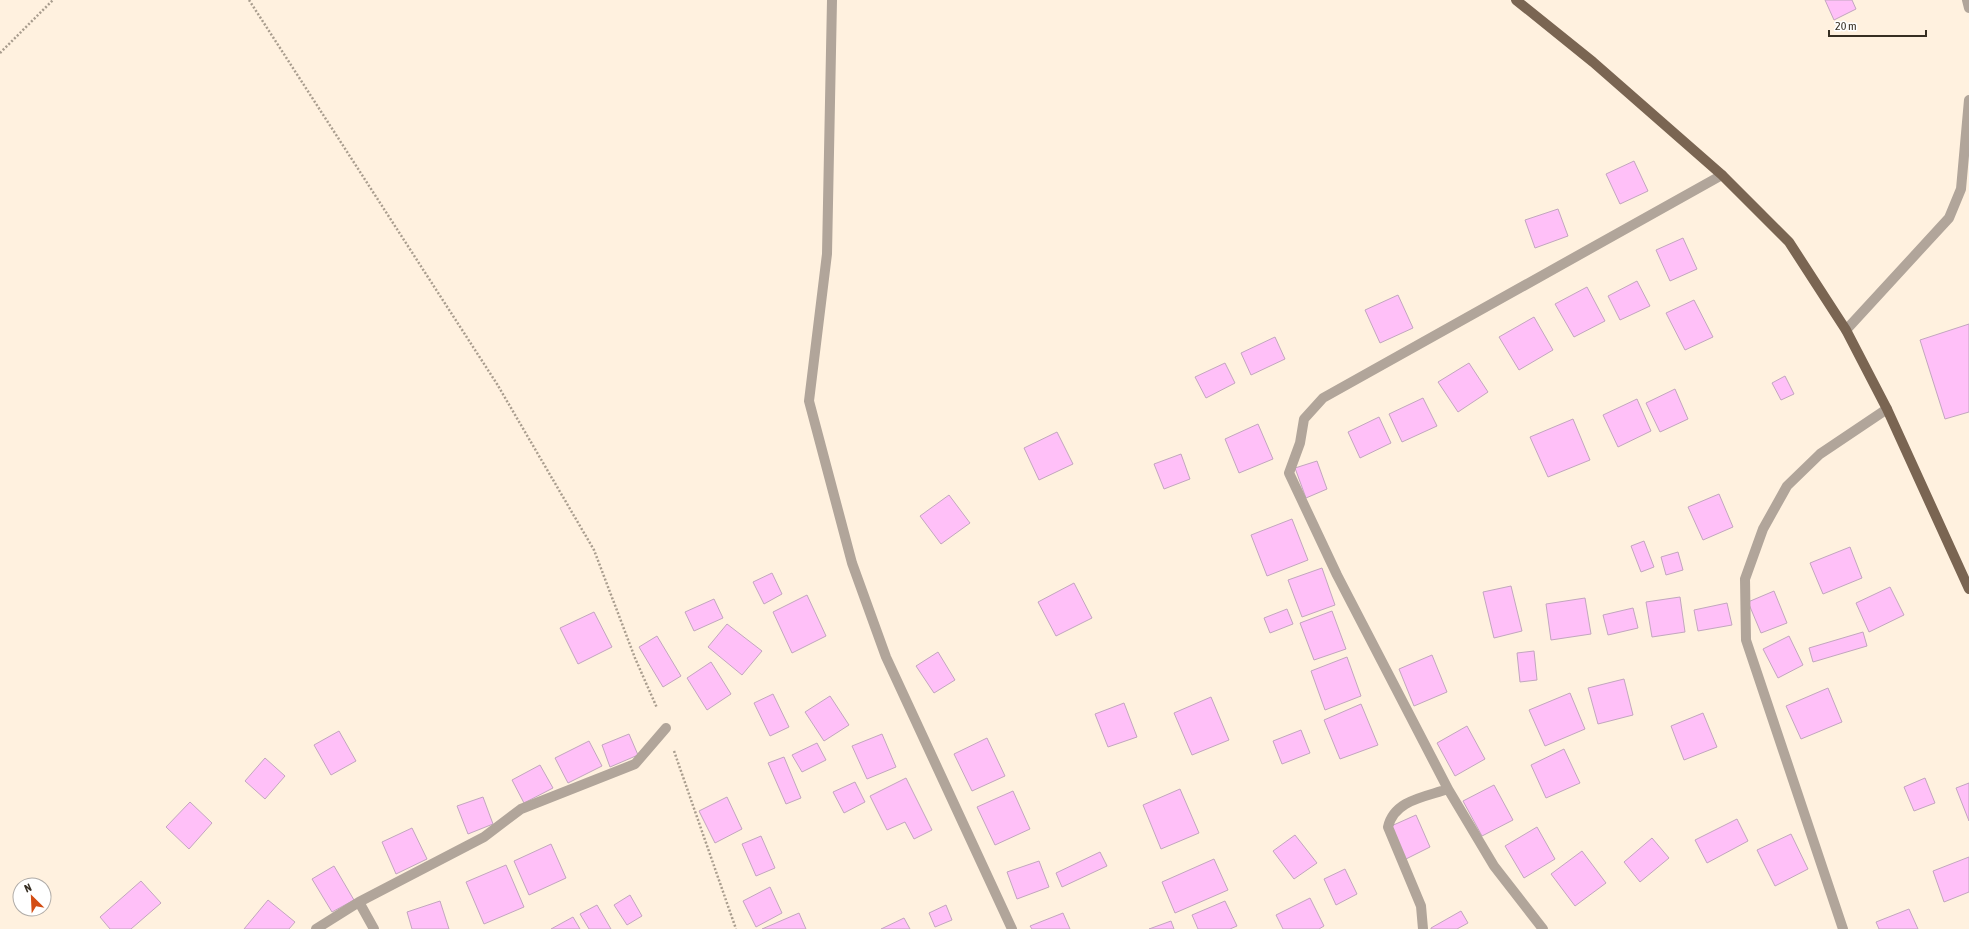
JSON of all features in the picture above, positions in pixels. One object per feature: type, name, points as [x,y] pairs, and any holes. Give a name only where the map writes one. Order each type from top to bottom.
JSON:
[{"type":"main road","points":[[1516,0],[1593,62],[1722,175],[1789,242],[1846,330],[1887,409],[1969,589]]},
{"type":"street","points":[[832,0],[827,254],[809,401],[852,563],[886,657],[1012,929]]},
{"type":"street","points":[[1967,0],[1969,8]]},
{"type":"street","points":[[1846,330],[1949,218],[1961,189],[1969,100]]},
{"type":"street","points":[[1543,929],[1494,866],[1448,789],[1337,575],[1289,473],[1300,443],[1304,419],[1323,398],[1722,175]]},
{"type":"street","points":[[1843,929],[1746,640],[1745,579],[1763,529],[1787,486],[1820,454],[1887,409]]},
{"type":"street","points":[[316,929],[359,902],[484,837],[521,808],[635,764],[666,728]]},
{"type":"street","points":[[1424,929],[1421,906],[1388,826],[1390,816],[1399,806],[1448,789]]},
{"type":"street","points":[[359,902],[374,929]]},
{"type":"path","points":[[0,53],[53,0]]},
{"type":"path","points":[[249,0],[497,384],[590,543],[635,658],[666,728],[736,929]]},
{"type":"building","points":[[1825,0],[1852,0],[1856,9],[1834,20]]},
{"type":"building","points":[[1634,161],[1648,191],[1620,204],[1606,174]]},
{"type":"building","points":[[1558,209],[1568,236],[1535,248],[1525,220]]},
{"type":"building","points":[[1683,238],[1697,269],[1670,281],[1656,250]]},
{"type":"building","points":[[1637,281],[1650,306],[1620,320],[1608,296]]},
{"type":"building","points":[[1587,287],[1605,321],[1574,337],[1555,304]]},
{"type":"building","points":[[1398,295],[1413,328],[1380,343],[1365,310]]},
{"type":"building","points":[[1694,300],[1713,337],[1685,350],[1666,313]]},
{"type":"building","points":[[1534,317],[1553,350],[1519,370],[1499,337]]},
{"type":"building","points":[[1969,324],[1969,412],[1945,419],[1920,340]]},
{"type":"building","points":[[1275,337],[1285,359],[1251,375],[1241,353]]},
{"type":"building","points":[[1225,363],[1235,383],[1206,398],[1195,377]]},
{"type":"building","points":[[1469,363],[1488,392],[1458,412],[1438,382]]},
{"type":"building","points":[[1785,376],[1794,394],[1781,400],[1772,383]]},
{"type":"building","points":[[1675,389],[1688,419],[1660,432],[1646,403]]},
{"type":"building","points":[[1423,398],[1437,426],[1402,442],[1389,414]]},
{"type":"building","points":[[1637,399],[1651,431],[1618,447],[1603,415]]},
{"type":"building","points":[[1379,417],[1391,443],[1360,458],[1348,432]]},
{"type":"building","points":[[1573,419],[1590,460],[1548,477],[1530,437]]},
{"type":"building","points":[[1258,424],[1273,459],[1239,473],[1225,439]]},
{"type":"building","points":[[1057,432],[1073,464],[1039,480],[1024,448]]},
{"type":"building","points":[[1181,454],[1190,479],[1164,489],[1154,464]]},
{"type":"building","points":[[1317,461],[1327,489],[1306,498],[1295,468]]},
{"type":"building","points":[[1719,494],[1733,527],[1703,540],[1688,507]]},
{"type":"building","points":[[949,495],[970,523],[941,544],[920,516]]},
{"type":"building","points":[[1292,519],[1308,560],[1267,576],[1251,535]]},
{"type":"building","points":[[1644,541],[1654,567],[1641,572],[1631,546]]},
{"type":"building","points":[[1850,547],[1862,578],[1823,594],[1810,563]]},
{"type":"building","points":[[1678,552],[1683,570],[1666,575],[1661,557]]},
{"type":"building","points":[[1322,568],[1335,605],[1302,617],[1288,580]]},
{"type":"building","points":[[772,573],[782,594],[764,604],[753,582]]},
{"type":"building","points":[[1074,583],[1092,618],[1056,636],[1038,602]]},
{"type":"building","points":[[1511,586],[1522,631],[1494,638],[1483,592]]},
{"type":"building","points":[[1890,587],[1904,615],[1869,632],[1856,603]]},
{"type":"building","points":[[1774,591],[1787,623],[1761,633],[1748,602]]},
{"type":"building","points":[[807,595],[826,636],[792,653],[773,612]]},
{"type":"building","points":[[1680,597],[1685,632],[1652,637],[1646,602]]},
{"type":"building","points":[[1585,598],[1591,634],[1551,640],[1546,604]]},
{"type":"building","points":[[714,599],[723,618],[694,631],[685,612]]},
{"type":"building","points":[[1727,603],[1732,625],[1698,631],[1694,610]]},
{"type":"building","points":[[1633,608],[1638,628],[1608,635],[1603,615]]},
{"type":"building","points":[[1287,609],[1293,624],[1270,633],[1264,618]]},
{"type":"building","points":[[1332,611],[1346,649],[1314,660],[1300,623]]},
{"type":"building","points":[[594,612],[612,647],[578,664],[560,628]]},
{"type":"building","points":[[727,624],[762,651],[742,675],[708,647]]},
{"type":"building","points":[[1863,632],[1867,646],[1813,662],[1809,648]]},
{"type":"building","points":[[657,636],[681,676],[663,687],[639,647]]},
{"type":"building","points":[[1789,636],[1803,665],[1778,678],[1763,649]]},
{"type":"building","points":[[1534,651],[1537,680],[1520,682],[1517,653]]},
{"type":"building","points":[[938,652],[955,680],[934,693],[916,666]]},
{"type":"building","points":[[1432,655],[1447,692],[1414,706],[1399,669]]},
{"type":"building","points":[[1347,657],[1361,696],[1325,710],[1311,671]]},
{"type":"building","points":[[711,662],[731,694],[707,710],[687,678]]},
{"type":"building","points":[[1624,679],[1633,715],[1598,724],[1588,688]]},
{"type":"building","points":[[1828,688],[1842,722],[1801,739],[1786,706]]},
{"type":"building","points":[[1570,693],[1585,729],[1545,746],[1529,710]]},
{"type":"building","points":[[773,694],[789,727],[770,736],[754,703]]},
{"type":"building","points":[[830,696],[849,725],[824,741],[805,712]]},
{"type":"building","points":[[1211,697],[1229,740],[1192,755],[1174,713]]},
{"type":"building","points":[[1124,703],[1137,737],[1108,747],[1095,714]]},
{"type":"building","points":[[1361,704],[1378,745],[1340,759],[1324,720]]},
{"type":"building","points":[[1703,713],[1717,747],[1684,760],[1671,726]]},
{"type":"building","points":[[1467,726],[1485,759],[1455,776],[1437,743]]},
{"type":"building","points":[[1301,730],[1310,753],[1282,764],[1273,741]]},
{"type":"building","points":[[339,731],[356,761],[331,775],[314,745]]},
{"type":"building","points":[[629,734],[638,755],[610,767],[602,745]]},
{"type":"building","points":[[882,734],[896,767],[867,779],[852,746]]},
{"type":"building","points":[[987,738],[1005,776],[972,791],[954,754]]},
{"type":"building","points":[[589,741],[602,766],[568,783],[555,758]]},
{"type":"building","points":[[817,743],[826,760],[802,772],[792,755]]},
{"type":"building","points":[[1564,749],[1580,783],[1546,798],[1531,765]]},
{"type":"building","points":[[784,757],[801,798],[786,804],[768,763]]},
{"type":"building","points":[[265,758],[285,776],[265,799],[245,781]]},
{"type":"building","points":[[540,765],[553,788],[524,803],[512,780]]},
{"type":"building","points":[[906,778],[932,830],[914,839],[905,822],[887,830],[870,796]]},
{"type":"building","points":[[1925,778],[1935,803],[1914,811],[1904,787]]},
{"type":"building","points":[[855,782],[865,802],[844,813],[833,792]]},
{"type":"building","points":[[1969,783],[1969,821],[1956,788]]},
{"type":"building","points":[[1494,785],[1513,820],[1482,836],[1463,801]]},
{"type":"building","points":[[1180,789],[1199,833],[1161,849],[1143,805]]},
{"type":"building","points":[[1013,791],[1030,829],[995,845],[977,807]]},
{"type":"building","points":[[483,797],[493,824],[468,834],[457,806]]},
{"type":"building","points":[[727,797],[742,829],[715,843],[699,811]]},
{"type":"building","points":[[190,802],[212,823],[189,849],[166,827]]},
{"type":"building","points":[[1416,815],[1430,847],[1404,860],[1389,827]]},
{"type":"building","points":[[1737,819],[1748,841],[1707,863],[1695,840]]},
{"type":"building","points":[[1537,827],[1555,859],[1524,878],[1505,846]]},
{"type":"building","points":[[412,828],[427,859],[396,874],[382,842]]},
{"type":"building","points":[[1791,834],[1808,869],[1775,886],[1757,850]]},
{"type":"building","points":[[1295,835],[1317,863],[1294,879],[1273,851]]},
{"type":"building","points":[[761,836],[775,868],[756,876],[742,844]]},
{"type":"building","points":[[1652,838],[1669,858],[1640,882],[1624,862]]},
{"type":"building","points":[[551,844],[566,878],[529,895],[514,861]]},
{"type":"building","points":[[1582,851],[1606,883],[1575,906],[1551,874]]},
{"type":"building","points":[[1100,852],[1107,866],[1062,887],[1056,873]]},
{"type":"building","points":[[1969,857],[1969,892],[1944,902],[1933,871]]},
{"type":"building","points":[[1214,859],[1228,890],[1175,913],[1162,882]]},
{"type":"building","points":[[1039,861],[1049,887],[1017,899],[1007,872]]},
{"type":"building","points":[[506,865],[524,907],[484,924],[466,882]]},
{"type":"building","points":[[334,866],[354,900],[332,912],[312,879]]},
{"type":"building","points":[[1345,869],[1357,894],[1336,905],[1324,879]]},
{"type":"building","points":[[141,881],[161,903],[131,929],[110,929],[100,917]]},
{"type":"building","points":[[770,887],[782,913],[756,927],[743,901]]},
{"type":"building","points":[[630,895],[642,916],[627,925],[614,905]]},
{"type":"building","points":[[1310,898],[1324,926],[1319,929],[1283,929],[1276,915]]},
{"type":"building","points":[[268,900],[295,922],[289,929],[244,929]]},
{"type":"building","points":[[440,901],[449,929],[412,929],[407,912]]},
{"type":"building","points":[[1225,901],[1237,926],[1230,929],[1198,929],[1192,915]]},
{"type":"building","points":[[597,905],[611,929],[589,929],[580,914]]},
{"type":"building","points":[[946,905],[952,920],[935,927],[929,913]]},
{"type":"building","points":[[1909,909],[1918,929],[1879,929],[1876,922]]},
{"type":"building","points":[[1461,911],[1468,923],[1457,929],[1431,929],[1431,928]]},
{"type":"building","points":[[799,913],[806,929],[762,929]]},
{"type":"building","points":[[1063,913],[1070,929],[1032,929],[1030,926]]},
{"type":"building","points":[[573,917],[580,929],[551,929]]},
{"type":"building","points":[[904,918],[910,929],[881,929]]},
{"type":"building","points":[[1171,921],[1174,929],[1149,929]]}]
